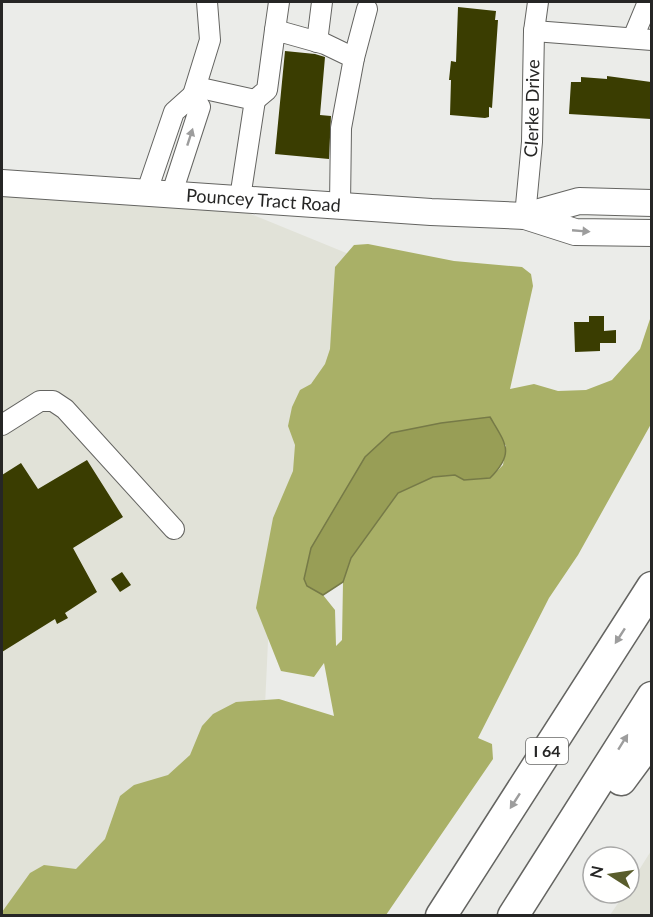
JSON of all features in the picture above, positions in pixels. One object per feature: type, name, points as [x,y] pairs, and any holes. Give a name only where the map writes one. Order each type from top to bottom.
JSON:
[{"type":"highway","name":"I 64","points":[[441,915],[651,587]]},
{"type":"highway","points":[[513,915],[651,697]]},
{"type":"highway","points":[[521,915],[651,738]]},
{"type":"main road","name":"Pouncey Tract Road","points":[[2,183],[525,216],[575,231],[651,233]]},
{"type":"main road","name":"Pouncey Tract Road","points":[[525,216],[579,201],[651,203]]},
{"type":"street","points":[[147,191],[174,112],[194,91],[210,40],[207,2]]},
{"type":"street","points":[[240,198],[255,100],[267,90],[279,2]]},
{"type":"street","points":[[317,42],[322,2]]},
{"type":"street","name":"Clerke Drive","points":[[525,216],[531,142],[534,32],[538,2]]},
{"type":"street","points":[[534,32],[642,39],[648,2]]},
{"type":"street","points":[[340,205],[341,128],[354,58],[367,9]]},
{"type":"street","points":[[275,30],[317,42],[354,58]]},
{"type":"street","points":[[194,91],[255,100]]},
{"type":"street","points":[[172,193],[200,107],[194,91]]},
{"type":"street","points":[[2,425],[40,401],[54,401],[65,410],[174,529]]},
{"type":"shaded area","points":[[2,183],[236,208],[361,259],[271,577],[265,706],[56,896],[2,912]]},
{"type":"shaded area","points":[[368,244],[454,261],[522,267],[531,274],[533,286],[510,389],[534,384],[558,391],[586,390],[612,380],[640,349],[651,316],[651,424],[578,555],[549,598],[478,738],[492,744],[493,759],[386,915],[2,916],[2,912],[30,873],[44,865],[76,869],[105,839],[120,796],[134,785],[168,775],[190,755],[202,726],[213,714],[236,702],[279,699],[334,716],[324,663],[314,677],[281,671],[256,608],[273,518],[293,471],[295,445],[288,426],[292,407],[300,390],[311,384],[325,364],[330,349],[335,267],[354,245]],"holes":[[[441,423],[506,445],[503,465],[490,478],[465,480],[455,475],[433,477],[398,493],[351,558],[343,582],[342,640],[336,646],[335,610],[323,595]]]},
{"type":"shaded area","points":[[490,417],[504,442],[505,455],[503,462],[490,478],[464,480],[455,475],[433,477],[398,493],[351,558],[343,582],[323,595],[307,586],[304,579],[311,548],[365,457],[391,433],[441,423]]},
{"type":"shaded area","points":[[651,851],[651,915],[610,915],[617,905],[641,905],[641,867]]},
{"type":"building","points":[[458,7],[496,11],[495,20],[498,20],[492,108],[489,107],[489,117],[450,115],[451,80],[449,80],[451,61],[456,62]]},
{"type":"building","points":[[285,51],[325,57],[320,115],[331,116],[329,159],[275,154]]},
{"type":"building","points":[[607,76],[651,82],[651,119],[569,114],[571,82],[581,82],[581,77],[607,79]]},
{"type":"building","points":[[589,316],[604,316],[604,331],[616,330],[616,343],[600,343],[600,351],[575,352],[574,322],[589,322]]},
{"type":"building","points":[[87,460],[123,517],[73,548],[97,592],[65,613],[68,618],[57,624],[55,619],[2,652],[2,475],[21,463],[38,489]]},
{"type":"building","points":[[122,572],[131,585],[120,592],[111,579]]}]
